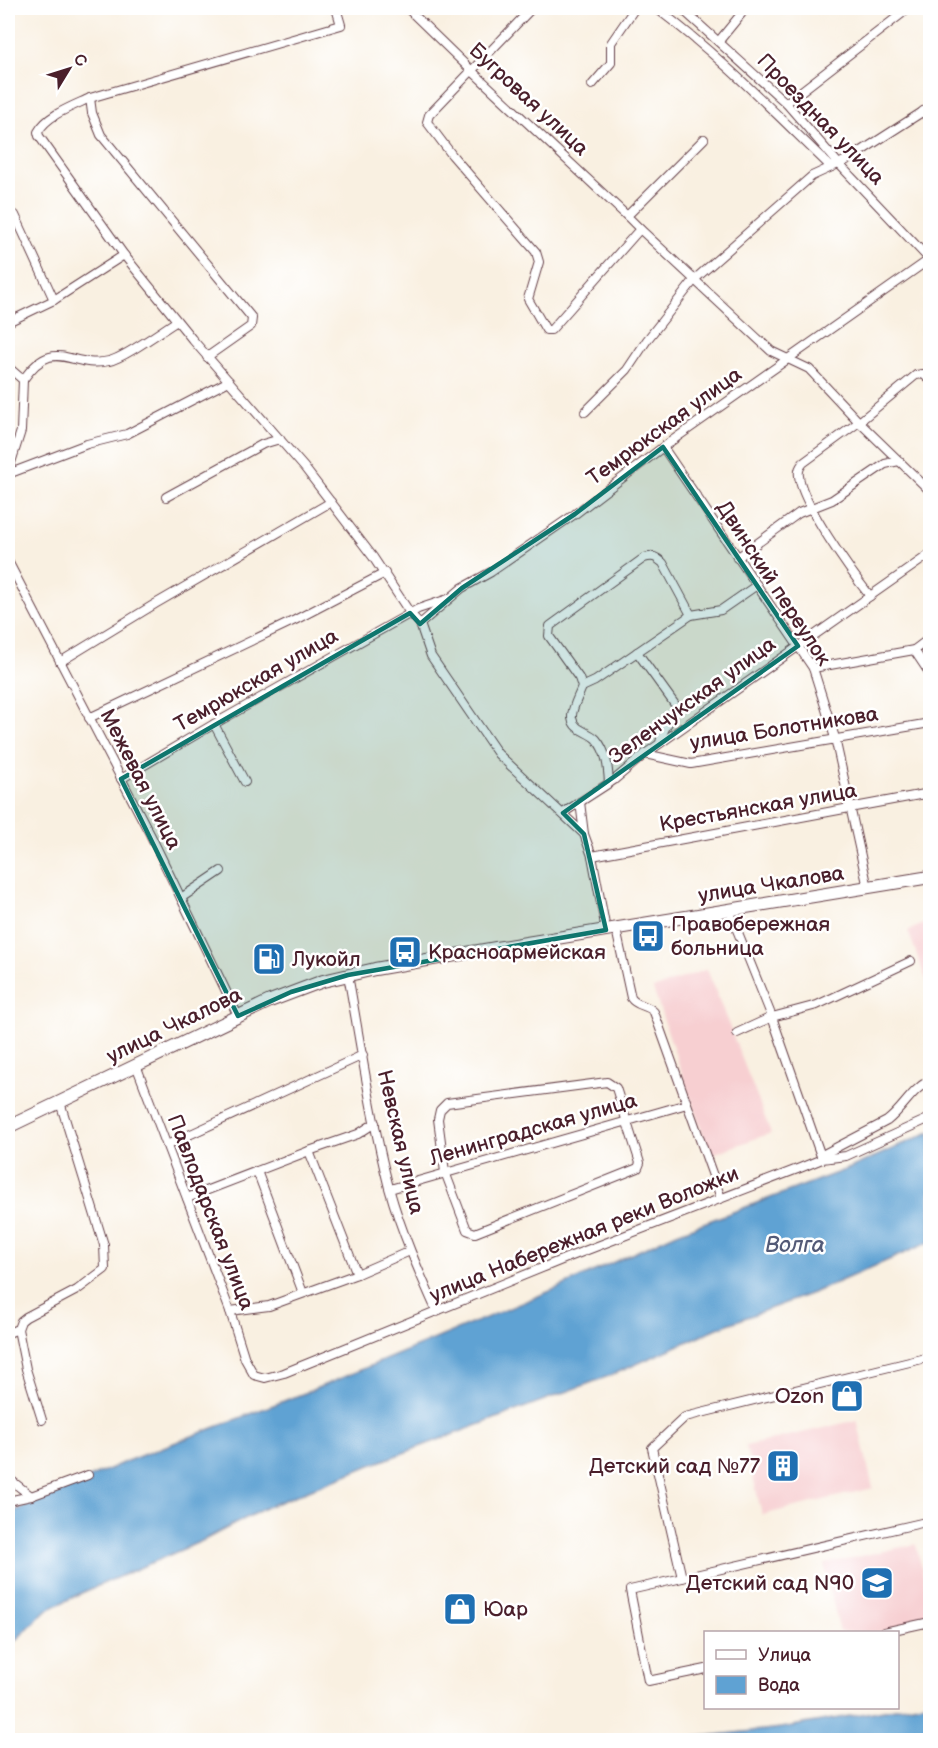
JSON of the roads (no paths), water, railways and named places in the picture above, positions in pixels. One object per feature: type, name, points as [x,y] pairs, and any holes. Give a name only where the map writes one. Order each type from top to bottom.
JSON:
[{"type":"main road","name":"улица Чкалова","points":[[8,1127],[291,992],[348,975],[496,948],[930,878]]},
{"type":"street","points":[[336,8],[342,25],[90,98],[61,112],[41,126],[39,136],[124,255],[207,357],[280,439],[385,573],[410,613],[420,624],[431,656],[498,754],[585,834]]},
{"type":"street","name":"Бугровая улица","points":[[407,8],[640,229]]},
{"type":"street","points":[[532,8],[429,116],[428,125],[536,252],[539,262],[528,299],[544,328],[548,331],[640,229],[771,351],[809,369],[859,422],[930,491]]},
{"type":"street","points":[[592,85],[611,63],[611,43],[634,8]]},
{"type":"street","name":"Проездная улица","points":[[656,8],[687,31],[835,165],[930,260]]},
{"type":"street","name":"Проездная улица","points":[[681,8],[786,103],[835,165]]},
{"type":"street","points":[[719,41],[746,8]]},
{"type":"street","points":[[786,103],[909,8]]},
{"type":"street","points":[[924,8],[930,15]]},
{"type":"street","points":[[90,98],[92,113],[101,135],[252,318],[251,326],[207,357]]},
{"type":"street","points":[[585,412],[627,370],[647,340],[695,279],[812,176],[849,159],[927,109],[930,121]]},
{"type":"street","points":[[627,216],[704,139]]},
{"type":"street","points":[[15,215],[54,300]]},
{"type":"street","points":[[8,322],[54,300],[124,255]]},
{"type":"street","name":"Темрюкская улица","points":[[420,624],[462,588],[491,572],[574,514],[663,447],[930,260]]},
{"type":"street","points":[[8,473],[21,431],[23,380],[32,368],[47,357],[66,356],[92,362],[110,361],[177,321]]},
{"type":"street","points":[[8,367],[23,380]]},
{"type":"street","points":[[870,596],[847,567],[812,508],[799,479],[800,465],[859,422],[916,375],[923,374],[930,380]]},
{"type":"street","points":[[8,473],[87,444],[127,435],[229,381]]},
{"type":"street","points":[[166,497],[263,444],[280,439]]},
{"type":"street","name":"Двинский переулок","points":[[663,447],[813,668],[835,738],[868,888]]},
{"type":"street","points":[[737,558],[799,513],[832,500],[885,464],[899,461]]},
{"type":"street","points":[[60,662],[154,604],[331,502]]},
{"type":"street","name":"Зеленчукская улица","points":[[563,813],[609,783],[660,743],[930,554]]},
{"type":"street","points":[[609,783],[608,762],[601,748],[595,739],[576,727],[572,721],[582,687],[579,678],[549,636],[549,630],[552,624],[650,556],[656,557],[663,563],[691,615]]},
{"type":"street","name":"Межевая улица","points":[[8,561],[121,779],[238,1016]]},
{"type":"street","points":[[89,718],[295,620],[385,573]]},
{"type":"street","points":[[582,687],[595,681],[691,615],[721,610],[757,585]]},
{"type":"street","name":"Темрюкская улица","points":[[121,779],[410,613],[452,597]]},
{"type":"street","points":[[813,668],[914,650],[930,638]]},
{"type":"street","points":[[914,650],[930,674]]},
{"type":"street","points":[[638,652],[676,706],[661,733],[660,743]]},
{"type":"street","name":"улица Болотникова","points":[[645,754],[691,764],[930,723]]},
{"type":"street","points":[[214,724],[244,782]]},
{"type":"street","name":"Крестьянская улица","points":[[591,856],[930,793]]},
{"type":"street","points":[[580,802],[585,834],[631,998],[637,1004],[648,1006],[654,1012],[721,1198]]},
{"type":"street","points":[[181,898],[220,871]]},
{"type":"street","points":[[729,910],[772,1017],[822,1157],[887,1121],[895,1115],[918,1086],[930,1080]]},
{"type":"street","points":[[737,1033],[772,1017],[817,1005],[911,961]]},
{"type":"street","name":"Невская улица","points":[[348,975],[375,1123],[390,1189],[410,1251],[438,1312]]},
{"type":"street","points":[[167,1145],[363,1055]]},
{"type":"street","name":"Павлодарская улица","points":[[136,1065],[188,1198],[251,1372]]},
{"type":"street","points":[[607,1082],[616,1088],[626,1121],[640,1163],[638,1168],[475,1233],[465,1227],[445,1172],[438,1119],[440,1110],[447,1104],[607,1082]]},
{"type":"street","points":[[42,1420],[26,1369],[18,1329],[21,1321],[77,1290],[105,1269],[104,1245],[60,1102]]},
{"type":"street","name":"Ленинградская улица","points":[[390,1189],[687,1104]]},
{"type":"street","name":"улица Набережная реки Воложки","points":[[251,1372],[257,1378],[284,1373],[822,1157],[846,1156],[930,1118]]},
{"type":"street","points":[[188,1198],[358,1134],[375,1123]]},
{"type":"street","points":[[309,1151],[357,1274]]},
{"type":"street","points":[[257,1171],[303,1293]]},
{"type":"street","points":[[230,1311],[270,1306],[357,1274],[410,1251]]},
{"type":"street","points":[[8,1333],[18,1329]]},
{"type":"street","points":[[682,1578],[652,1448],[673,1427],[686,1417],[930,1357]]},
{"type":"street","points":[[8,1501],[31,1496],[88,1475]]},
{"type":"street","points":[[8,1478],[31,1496]]},
{"type":"street","points":[[704,1669],[648,1681],[630,1590],[930,1521]]},
{"type":"street","points":[[889,1631],[930,1622]]},
{"type":"water","name":"Волга","points":[[930,1132],[930,1242],[815,1292],[720,1327],[614,1374],[363,1468],[267,1507],[204,1540],[45,1611],[8,1648],[8,1514],[127,1461],[310,1391],[560,1287],[677,1233],[850,1168]]},
{"type":"water","points":[[930,1702],[930,1740],[670,1740],[781,1728]]},
{"type":"place","name":"Правобережная больница","points":[[648,936]]},
{"type":"place","name":"Красноармейская","points":[[405,952]]},
{"type":"place","name":"Лукойл","points":[[269,959]]},
{"type":"place","name":"Ozon","points":[[847,1396]]},
{"type":"place","name":"Детский сад №77","points":[[783,1466]]},
{"type":"place","name":"Детский сад N90","points":[[877,1583]]},
{"type":"place","name":"Юар","points":[[460,1609]]}]
